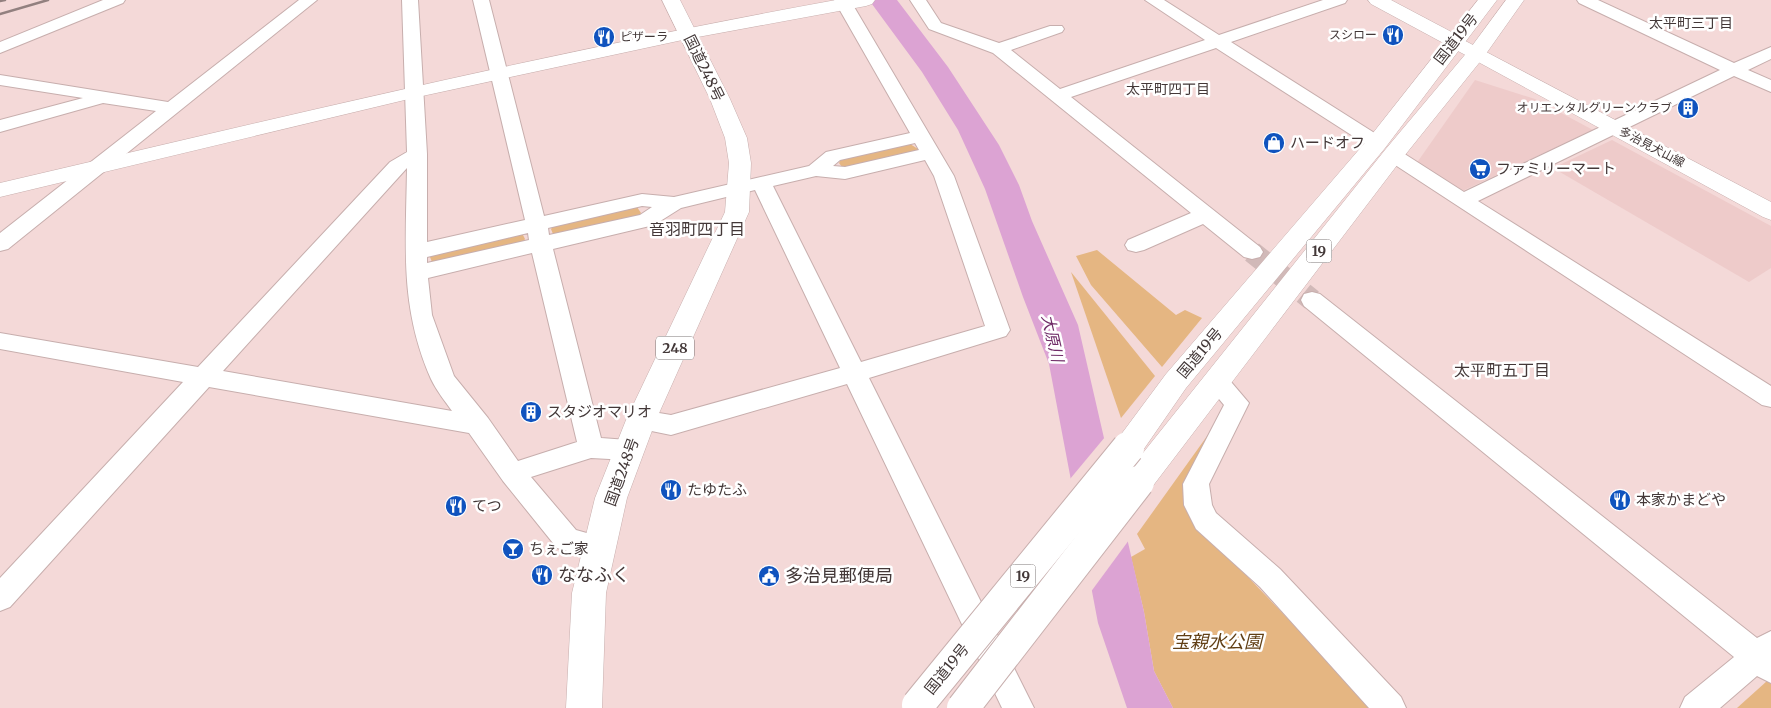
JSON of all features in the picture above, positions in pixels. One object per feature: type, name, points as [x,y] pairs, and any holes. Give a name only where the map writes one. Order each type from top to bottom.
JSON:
[{"type":"main road","name":"国道248号","points":[[584,708],[590,593],[598,548],[611,498],[641,420],[750,185],[740,163],[736,138],[720,99],[671,0]]},
{"type":"main road","name":"多治見犬山線","points":[[1377,0],[1771,212]]},
{"type":"main road","name":"国道19号","points":[[963,708],[1217,382],[1385,149],[1454,41],[1488,0]]},
{"type":"main road","name":"国道19号","points":[[917,706],[1128,448],[1176,381],[1385,149],[1476,54],[1515,0]]},
{"type":"main road","points":[[0,190],[413,92],[687,33],[851,2]]},
{"type":"street","points":[[0,48],[117,0]]},
{"type":"street","points":[[0,244],[309,0]]},
{"type":"street","points":[[410,0],[417,154],[416,262],[421,315],[443,379],[479,425],[512,473],[567,540],[598,548]]},
{"type":"street","points":[[481,0],[540,234],[591,448]]},
{"type":"street","points":[[918,0],[934,26],[999,49],[1252,252]]},
{"type":"street","points":[[1153,0],[1771,398]]},
{"type":"street","points":[[1057,96],[1339,0]]},
{"type":"street","points":[[1585,0],[1771,86]]},
{"type":"street","points":[[641,420],[671,424],[855,373],[998,330],[944,176],[851,2]]},
{"type":"street","points":[[999,49],[1056,29]]},
{"type":"street","points":[[1462,200],[1616,128],[1771,52]]},
{"type":"street","points":[[0,80],[172,108]]},
{"type":"street","points":[[0,126],[103,98]]},
{"type":"street","points":[[416,262],[540,234],[647,220],[674,202],[816,170],[845,173],[927,144]]},
{"type":"street","points":[[0,598],[397,166],[417,154]]},
{"type":"street","points":[[750,185],[855,373],[1018,708]]},
{"type":"street","points":[[1136,245],[1205,215]]},
{"type":"street","points":[[1312,300],[1766,656],[1696,708]]},
{"type":"street","points":[[0,341],[479,425]]},
{"type":"street","points":[[1217,382],[1237,404],[1196,484],[1198,505],[1206,521],[1270,578],[1390,708]]},
{"type":"street","points":[[512,473],[591,448],[628,450]]},
{"type":"shaded area","points":[[1475,80],[1535,99],[1593,130],[1460,192],[1416,164]]},
{"type":"shaded area","points":[[1612,140],[1771,226],[1771,268],[1749,282],[1553,168]]},
{"type":"green space","points":[[907,142],[918,149],[916,154],[848,169],[842,167],[839,163],[842,158]]},
{"type":"green space","points":[[631,206],[637,207],[641,213],[637,219],[559,236],[553,234],[551,229],[556,223]]},
{"type":"green space","points":[[522,233],[525,239],[520,246],[438,264],[432,262],[430,257],[436,250]]},
{"type":"green space","points":[[1097,250],[1176,315],[1185,310],[1202,318],[1162,367],[1091,285],[1076,256]]},
{"type":"green space","points":[[1071,272],[1155,376],[1121,418]]},
{"type":"green space","name":"宝親水公園","points":[[1225,411],[1194,521],[1374,708],[1173,708],[1154,671],[1144,612],[1131,557],[1145,549],[1137,534]]},
{"type":"green space","points":[[1767,681],[1771,684],[1771,708],[1737,708]]},
{"type":"water","name":"大原川","points":[[869,0],[897,0],[948,67],[999,145],[1019,185],[1032,221],[1078,325],[1144,612],[1154,671],[1173,708],[1127,708],[1098,623],[1049,364],[985,189],[958,130],[922,72]]},
{"type":"pier","points":[[1105,437],[1129,540],[1090,593],[1070,479]]},
{"type":"tunnel","points":[[1252,252],[1312,300]]},
{"type":"railway","points":[[0,1],[5,0]]},
{"type":"railway","points":[[0,14],[48,0]]},
{"type":"place","name":"スシロー","points":[[1393,35]]},
{"type":"place","name":"ピザーラ","points":[[604,37]]},
{"type":"place","name":"オリエンタルグリーンクラブ","points":[[1688,108]]},
{"type":"place","name":"ハードオフ","points":[[1274,143]]},
{"type":"place","name":"ファミリーマート","points":[[1480,169]]},
{"type":"place","name":"スタジオマリオ","points":[[531,412]]},
{"type":"place","name":"たゆたふ","points":[[671,490]]},
{"type":"place","name":"本家かまどや","points":[[1620,500]]},
{"type":"place","name":"てつ","points":[[456,506]]},
{"type":"place","name":"ちぇご家","points":[[513,549]]},
{"type":"place","name":"ななふく","points":[[542,575]]},
{"type":"place","name":"多治見郵便局","points":[[769,576]]},
{"type":"district","name":"太平町三丁目","points":[[1691,23]]},
{"type":"district","name":"太平町四丁目","points":[[1168,89]]},
{"type":"district","name":"音羽町四丁目","points":[[697,229]]},
{"type":"district","name":"太平町五丁目","points":[[1502,370]]}]
